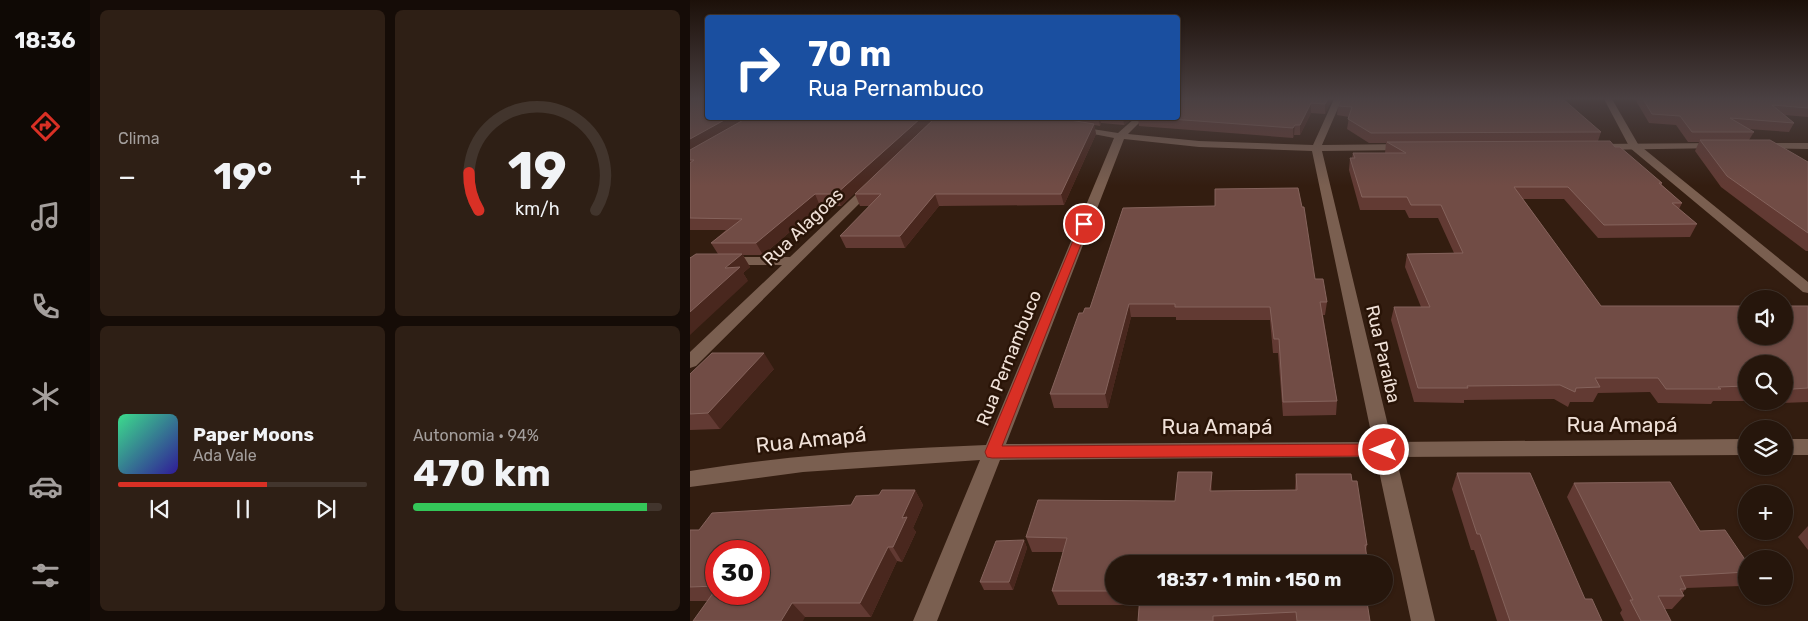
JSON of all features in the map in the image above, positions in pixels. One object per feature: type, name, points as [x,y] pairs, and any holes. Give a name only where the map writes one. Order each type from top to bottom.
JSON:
[{"type":"street","points":[[1077,128],[1120,136],[1201,144],[1316,148],[1416,147]]},
{"type":"street","name":"Rua Pernambuco","points":[[925,621],[1120,136],[1129,128]]},
{"type":"street","points":[[1316,148],[1325,128]]},
{"type":"street","points":[[1624,128],[1634,146],[1808,289]]},
{"type":"street","points":[[1584,147],[1730,146]]},
{"type":"street","points":[[1750,146],[1808,146]]},
{"type":"street","name":"Rua Paraíba","points":[[1316,148],[1423,621]]},
{"type":"street","name":"Rua Alagoas","points":[[690,362],[878,179]]},
{"type":"street","points":[[690,261],[794,260]]},
{"type":"street","points":[[1793,447],[1808,447]]},
{"type":"street","name":"Rua Amapá","points":[[690,479],[803,464],[887,457],[992,452],[1738,448]]},
{"type":"building","points":[[690,128],[710,128],[690,139]]},
{"type":"building","points":[[729,128],[910,128],[836,194],[815,194],[756,243],[711,243],[742,219],[690,218],[690,163],[694,160],[690,160],[690,150]]},
{"type":"building","points":[[924,128],[1092,128],[1061,194],[935,194],[900,236],[840,236],[881,194],[855,194]]},
{"type":"building","points":[[1363,128],[1596,128],[1601,132],[1371,133]]},
{"type":"building","points":[[1689,128],[1747,128],[1754,132],[1692,132]]},
{"type":"building","points":[[1700,140],[1770,140],[1808,162],[1808,233],[1727,176]]},
{"type":"building","points":[[1610,141],[1615,147],[1620,147],[1662,183],[1659,183],[1682,203],[1672,203],[1697,224],[1604,225],[1568,187],[1514,187],[1601,306],[1738,306],[1738,345],[1793,345],[1793,306],[1808,306],[1808,388],[1793,389],[1793,355],[1738,355],[1738,386],[1718,387],[1721,389],[1666,389],[1658,378],[1595,378],[1600,387],[1576,388],[1575,392],[1560,385],[1418,388],[1394,307],[1430,307],[1407,254],[1463,253],[1441,205],[1411,205],[1407,197],[1362,197],[1350,158],[1355,158],[1353,153],[1406,153],[1387,142]]},
{"type":"building","points":[[1298,188],[1302,207],[1304,207],[1315,279],[1323,279],[1327,302],[1320,302],[1337,401],[1283,402],[1279,339],[1274,339],[1270,307],[1175,307],[1175,304],[1129,304],[1105,394],[1050,394],[1079,313],[1083,313],[1085,308],[1090,308],[1123,208],[1215,206],[1215,189]]},
{"type":"building","points":[[696,254],[742,254],[725,268],[740,267],[690,312],[690,258]]},
{"type":"building","points":[[712,353],[764,353],[708,413],[690,414],[690,374]]},
{"type":"building","points":[[1178,472],[1212,472],[1210,491],[1297,490],[1296,474],[1351,474],[1352,481],[1357,481],[1367,545],[1365,545],[1367,555],[1105,555],[1105,591],[1052,591],[1067,538],[1026,537],[1038,500],[1175,501]]},
{"type":"building","points":[[1457,473],[1530,473],[1585,599],[1592,599],[1602,621],[1510,621],[1480,534],[1477,534]]},
{"type":"building","points":[[1670,482],[1700,531],[1725,530],[1739,550],[1738,572],[1680,576],[1686,589],[1680,589],[1684,596],[1658,596],[1671,621],[1641,621],[1630,600],[1633,600],[1574,483]]},
{"type":"building","points":[[882,490],[915,490],[902,518],[907,517],[893,547],[888,547],[860,603],[792,603],[781,621],[693,621],[705,604],[770,605],[770,540],[705,540],[705,586],[690,587],[690,530],[699,530],[712,513],[851,505],[856,496],[879,495]]},
{"type":"building","points":[[1024,540],[1009,582],[980,582],[996,541]]},
{"type":"building","points":[[1139,605],[1367,605],[1370,621],[1297,621],[1296,612],[1213,616],[1213,621],[1138,621]]},
{"type":"route","points":[[1084,224],[992,452],[1384,450]]}]
